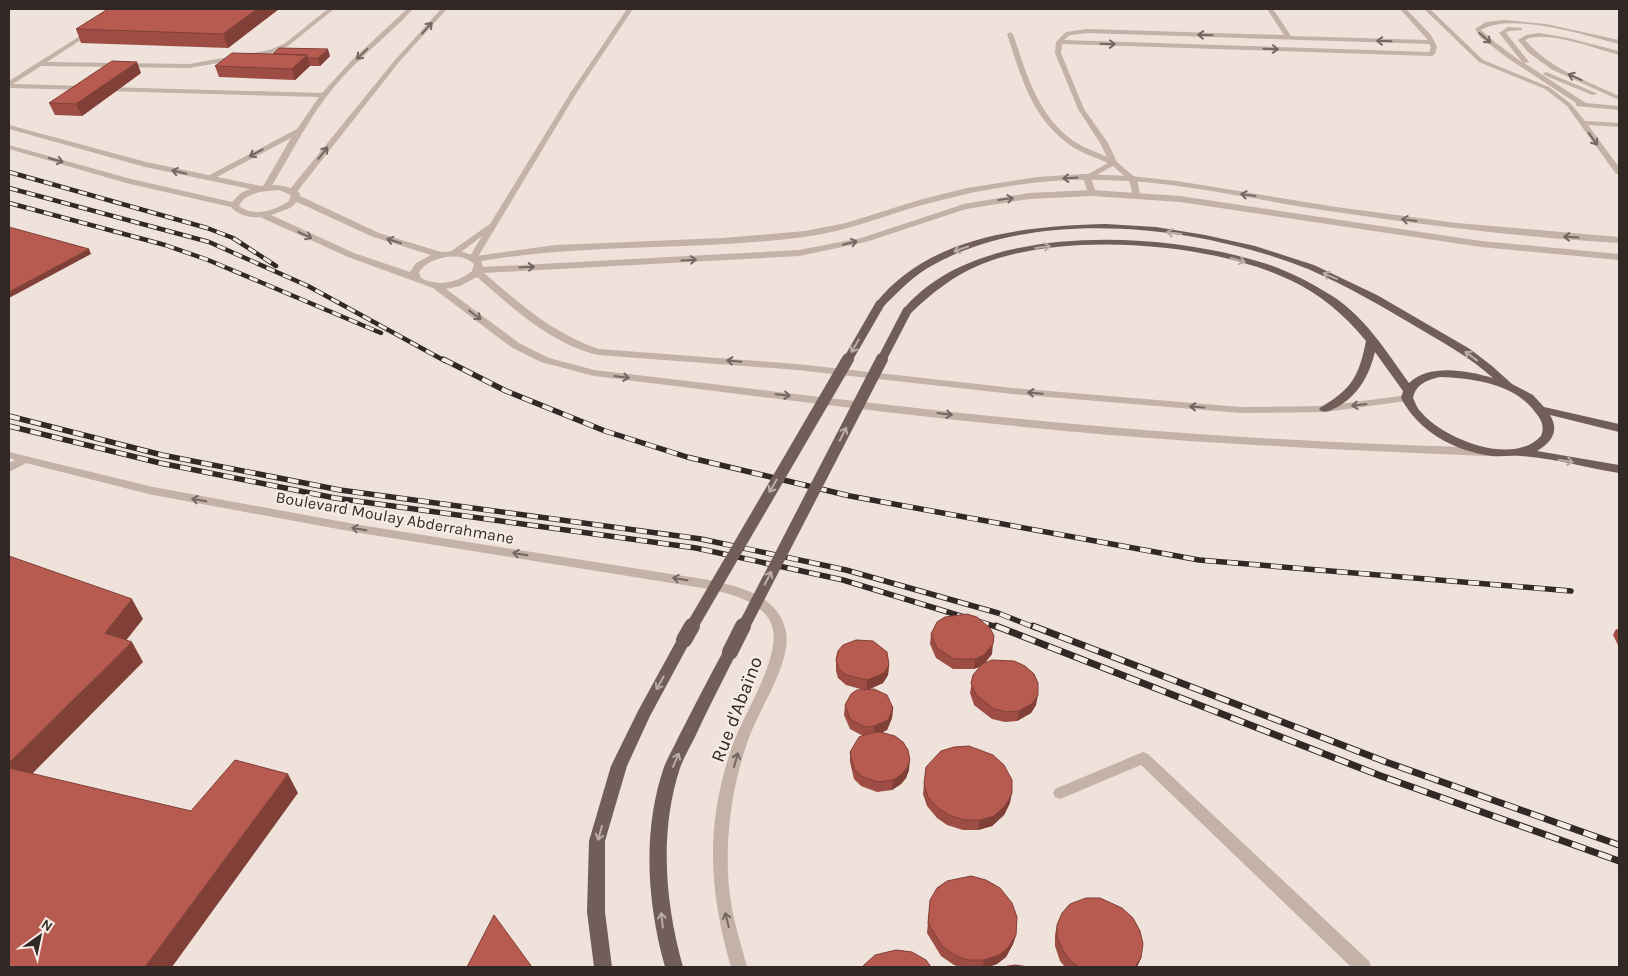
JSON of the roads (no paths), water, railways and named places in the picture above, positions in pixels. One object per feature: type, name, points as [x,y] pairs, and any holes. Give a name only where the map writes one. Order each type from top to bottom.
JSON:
[{"type":"main road","points":[[603,967],[596,912],[597,841],[619,766],[643,715],[684,640],[880,304],[899,285],[923,267],[954,252],[994,238],[1067,227],[1152,230],[1202,236],[1295,261],[1336,279],[1411,319],[1467,352],[1508,387]]},
{"type":"main road","points":[[674,967],[664,936],[659,887],[662,814],[672,770],[699,709],[907,311],[934,285],[961,270],[992,257],[1026,249],[1069,243],[1141,243],[1217,255],[1281,274],[1307,284],[1327,297],[1372,339],[1408,395],[1416,416],[1441,435],[1458,443],[1494,452],[1518,452],[1619,469]]},
{"type":"main road","points":[[1325,409],[1348,395],[1357,386],[1364,375],[1372,339]]},
{"type":"main road","points":[[1408,395],[1420,380],[1446,374],[1480,378],[1508,387],[1526,397],[1539,408],[1548,423],[1548,436],[1537,446],[1518,452]]},
{"type":"main road","points":[[1539,408],[1619,428]]},
{"type":"street","points":[[9,127],[98,153],[208,178],[263,188],[279,188],[376,235],[441,255]]},
{"type":"street","points":[[9,147],[129,180],[235,205],[238,210],[244,213],[261,214],[280,210],[293,202],[294,194]]},
{"type":"street","points":[[414,277],[418,265],[441,255],[453,254],[474,258],[509,252],[556,248],[719,242],[804,234],[846,226],[957,193],[1016,183],[1087,177],[1134,179],[1459,227],[1619,240]]},
{"type":"street","points":[[235,205],[244,195],[263,188]]},
{"type":"street","points":[[261,214],[351,255],[414,277],[422,283],[436,286],[460,282],[477,271],[799,253],[863,240],[964,207],[1029,196],[1092,193],[1136,194],[1219,204],[1481,244],[1619,258]]},
{"type":"street","points":[[474,258],[478,264],[477,271]]},
{"type":"street","points":[[477,271],[531,320],[567,342],[598,352],[797,366],[1013,391],[1241,410],[1325,409],[1408,395]]},
{"type":"street","points":[[436,286],[515,345],[545,360],[594,373],[985,419],[1110,431],[1379,448],[1494,452]]},
{"type":"lane","points":[[40,64],[189,66],[272,52],[286,45],[331,9]]},
{"type":"lane","points":[[263,188],[324,95],[350,65],[410,9]]},
{"type":"lane","points":[[294,194],[397,60],[444,9]]},
{"type":"lane","points":[[474,258],[574,92],[630,9]]},
{"type":"lane","points":[[1270,9],[1289,38]]},
{"type":"lane","points":[[1059,42],[1427,54],[1434,52],[1432,42],[1403,9]]},
{"type":"lane","points":[[1427,9],[1481,61],[1543,86],[1569,105],[1619,172]]},
{"type":"lane","points":[[1585,106],[1502,51],[1478,31],[1480,27],[1486,24],[1513,22],[1551,26],[1619,42]]},
{"type":"lane","points":[[1513,22],[1520,29]]},
{"type":"lane","points":[[9,85],[95,29]]},
{"type":"lane","points":[[1619,54],[1520,29],[1508,29],[1502,33],[1521,58],[1533,67],[1568,84],[1619,102]]},
{"type":"lane","points":[[1114,162],[1104,143],[1081,109],[1058,53],[1059,42],[1065,35],[1077,31],[1432,42]]},
{"type":"lane","points":[[1010,34],[1029,91],[1043,115],[1070,142],[1114,162],[1134,179],[1136,194]]},
{"type":"lane","points":[[1561,38],[1534,35],[1524,37],[1521,40],[1537,58],[1552,67],[1619,98]]},
{"type":"lane","points":[[9,85],[324,95]]},
{"type":"lane","points":[[1569,105],[1619,108]]},
{"type":"lane","points":[[1582,123],[1619,125]]},
{"type":"lane","points":[[208,178],[299,131]]},
{"type":"lane","points":[[1092,193],[1087,177],[1114,162]]},
{"type":"lane","points":[[453,254],[497,220]]},
{"type":"lane","name":"Boulevard Moulay Abderrahmane","points":[[9,455],[153,491],[340,525],[682,579],[733,590],[758,602],[773,615]]},
{"type":"lane","points":[[9,468],[23,460]]},
{"type":"lane","name":"Rue d'Abaïno","points":[[739,967],[723,902],[720,859],[723,809],[744,732],[779,652],[781,637],[773,615]]},
{"type":"lane","points":[[1060,793],[1143,758],[1363,967]]},
{"type":"railway","points":[[9,172],[207,228],[233,238],[276,266]]},
{"type":"railway","points":[[9,188],[209,242],[308,286],[445,361]]},
{"type":"railway","points":[[9,203],[165,245],[208,260],[381,333]]},
{"type":"railway","points":[[443,359],[506,391],[605,431],[687,457],[850,496],[1199,560],[1571,591]]},
{"type":"railway","points":[[9,416],[162,455],[340,490],[701,539],[846,570],[998,613],[1036,628]]},
{"type":"railway","points":[[9,426],[160,463],[335,498],[696,548],[843,580],[1000,628]]},
{"type":"railway","points":[[996,626],[1381,776],[1619,861]]},
{"type":"railway","points":[[1033,626],[1386,762],[1619,845]]}]
